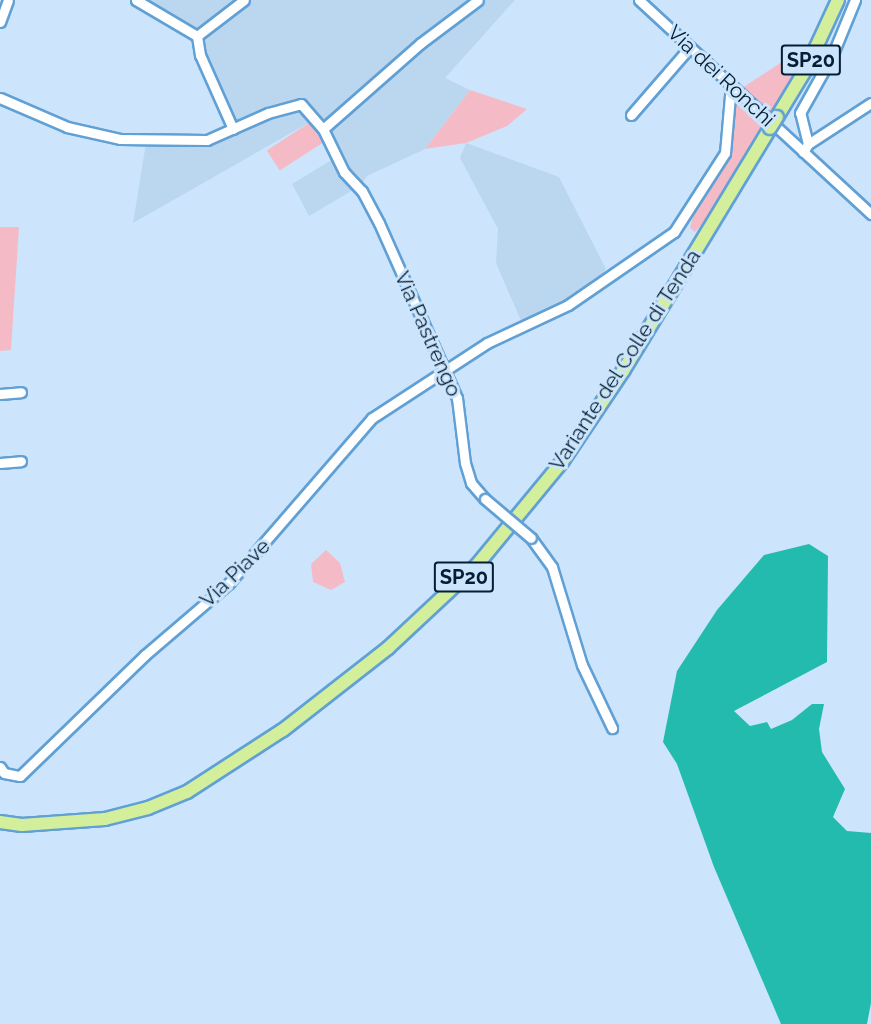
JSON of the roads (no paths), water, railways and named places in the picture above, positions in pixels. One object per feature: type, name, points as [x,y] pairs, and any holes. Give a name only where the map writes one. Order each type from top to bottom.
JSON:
[{"type":"main road","name":"Variante del Colle di Tenda","points":[[0,822],[22,825],[105,819],[148,808],[187,792],[283,730],[388,648],[477,565],[562,462],[623,371],[806,69],[838,0]]},
{"type":"street","points":[[0,22],[8,0]]},
{"type":"street","points":[[136,0],[197,36]]},
{"type":"street","points":[[197,36],[244,0]]},
{"type":"street","points":[[323,129],[421,43],[478,0]]},
{"type":"street","name":"Via dei Ronchi","points":[[639,0],[731,85],[806,148],[871,214]]},
{"type":"street","points":[[855,0],[832,57],[800,113],[806,148],[871,103]]},
{"type":"street","points":[[0,98],[67,127],[120,139],[207,140],[233,129],[200,56],[197,36]]},
{"type":"street","points":[[631,115],[690,47]]},
{"type":"street","name":"Via Piave","points":[[0,767],[4,773],[20,776],[145,656],[229,583],[372,418],[487,343],[568,305],[674,232],[725,153],[731,85]]},
{"type":"street","name":"Via Pastrengo","points":[[233,129],[297,103],[323,129],[344,171],[362,191],[379,223],[447,370],[461,411],[465,463],[471,483],[485,499],[531,538],[552,567],[582,665],[612,728]]},
{"type":"street","points":[[0,394],[21,392]]},
{"type":"street","points":[[0,463],[21,461]]}]
